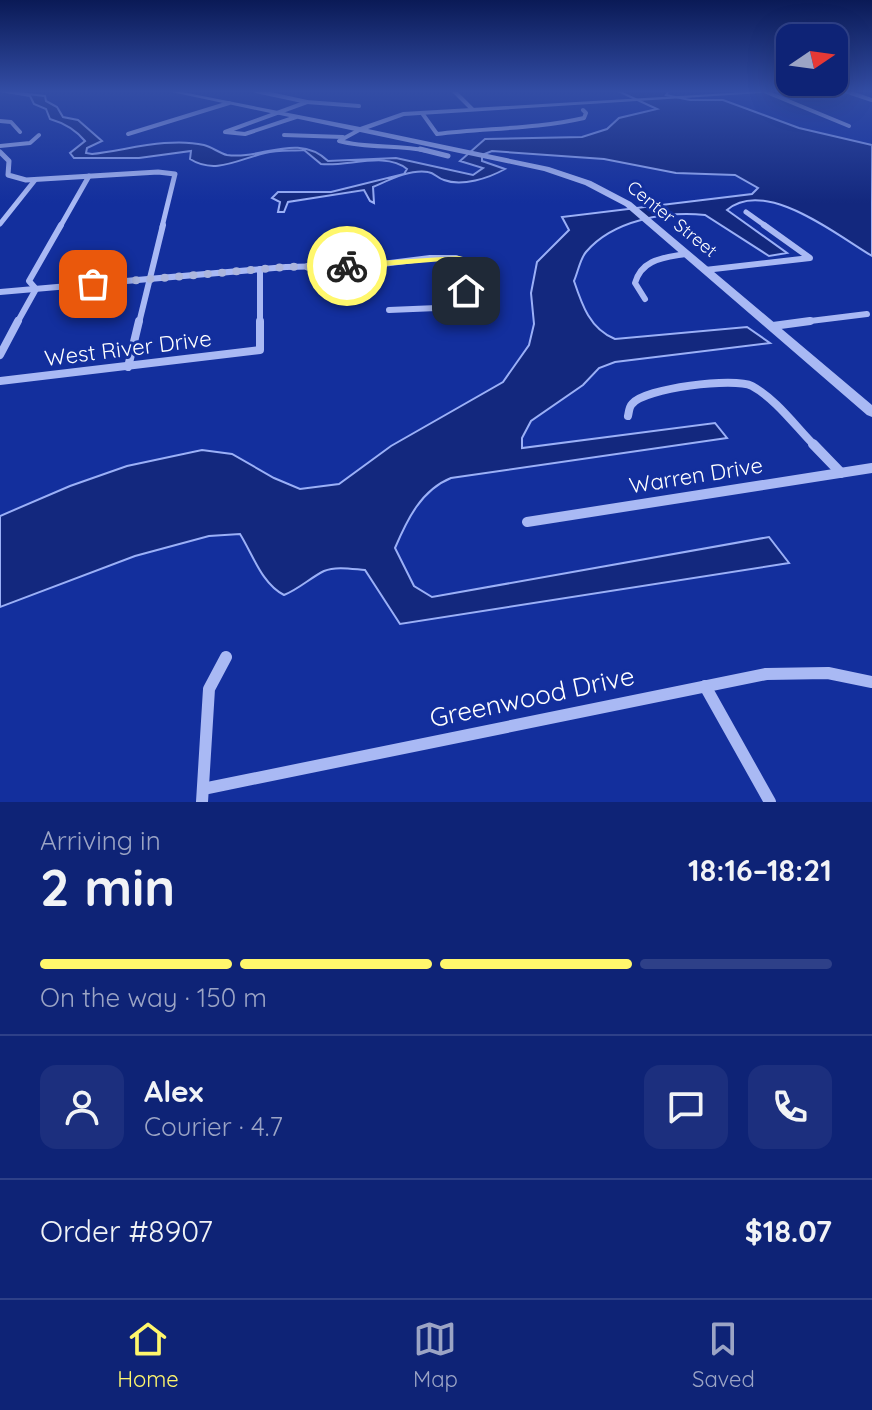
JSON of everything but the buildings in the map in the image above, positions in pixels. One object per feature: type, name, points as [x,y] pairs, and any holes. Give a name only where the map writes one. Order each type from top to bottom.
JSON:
[{"type":"street","points":[[17,128],[20,132]]},
{"type":"street","points":[[128,134],[146,128]]},
{"type":"street","points":[[235,128],[225,132],[245,134],[262,128]]},
{"type":"street","name":"Center Street","points":[[358,128],[502,159],[591,182],[631,207],[872,412]]},
{"type":"street","points":[[433,128],[437,134],[483,128]]},
{"type":"street","points":[[361,129],[339,141],[360,147],[404,145],[448,156]]},
{"type":"street","points":[[39,135],[30,143],[0,149],[9,161],[8,175],[35,180],[173,173],[176,176],[128,367]]},
{"type":"street","points":[[284,135],[344,137]]},
{"type":"street","points":[[36,289],[29,281],[89,176]]},
{"type":"street","points":[[0,224],[35,180]]},
{"type":"street","points":[[705,270],[810,258],[746,212]]},
{"type":"street","points":[[645,299],[635,283],[639,270],[654,260],[685,254]]},
{"type":"street","points":[[0,292],[260,269],[456,258],[475,267],[461,307],[389,310]]},
{"type":"street","name":"West River Drive","points":[[0,381],[260,350],[260,269]]},
{"type":"street","points":[[0,355],[36,289]]},
{"type":"street","points":[[773,326],[867,314]]},
{"type":"street","points":[[628,416],[632,404],[652,393],[740,382],[762,393],[841,473]]},
{"type":"street","name":"Warren Drive","points":[[527,522],[872,468]]},
{"type":"street","points":[[202,796],[209,689],[226,657]]},
{"type":"street","name":"Greenwood Drive","points":[[202,796],[705,686],[797,672],[872,682]]},
{"type":"street","points":[[705,686],[770,802]]},
{"type":"shaded area","points":[[70,128],[88,128],[102,141],[87,148],[86,153],[92,154],[177,142],[204,145],[227,155],[240,156],[292,148],[304,149],[316,153],[328,161],[396,158],[473,175],[483,168],[460,161],[485,139],[582,137],[608,128],[801,128],[872,145],[872,256],[801,213],[761,200],[743,202],[727,210],[787,253],[769,256],[705,215],[690,214],[657,217],[625,225],[597,241],[582,258],[574,281],[588,315],[606,335],[615,339],[747,327],[770,343],[615,362],[599,368],[583,385],[531,421],[522,438],[522,448],[715,423],[727,438],[451,478],[423,498],[395,548],[414,586],[432,597],[769,537],[789,563],[400,624],[365,570],[329,569],[284,595],[264,576],[240,534],[209,536],[135,556],[0,607],[0,516],[127,466],[202,450],[232,454],[300,489],[339,484],[391,446],[503,382],[529,345],[534,324],[531,293],[537,262],[569,230],[562,217],[752,194],[758,188],[735,175],[676,173],[604,159],[492,151],[482,155],[482,161],[505,169],[483,178],[451,182],[430,173],[414,172],[373,187],[374,203],[364,190],[288,202],[284,212],[278,212],[280,202],[272,198],[278,192],[331,192],[404,174],[407,169],[377,160],[321,164],[304,150],[270,152],[218,166],[199,164],[190,159],[191,151],[139,158],[74,158],[70,153],[85,141]]},
{"type":"way so far","points":[[93,284],[286,267],[347,266]]},
{"type":"route","points":[[347,266],[456,258],[475,267],[466,291]]}]
